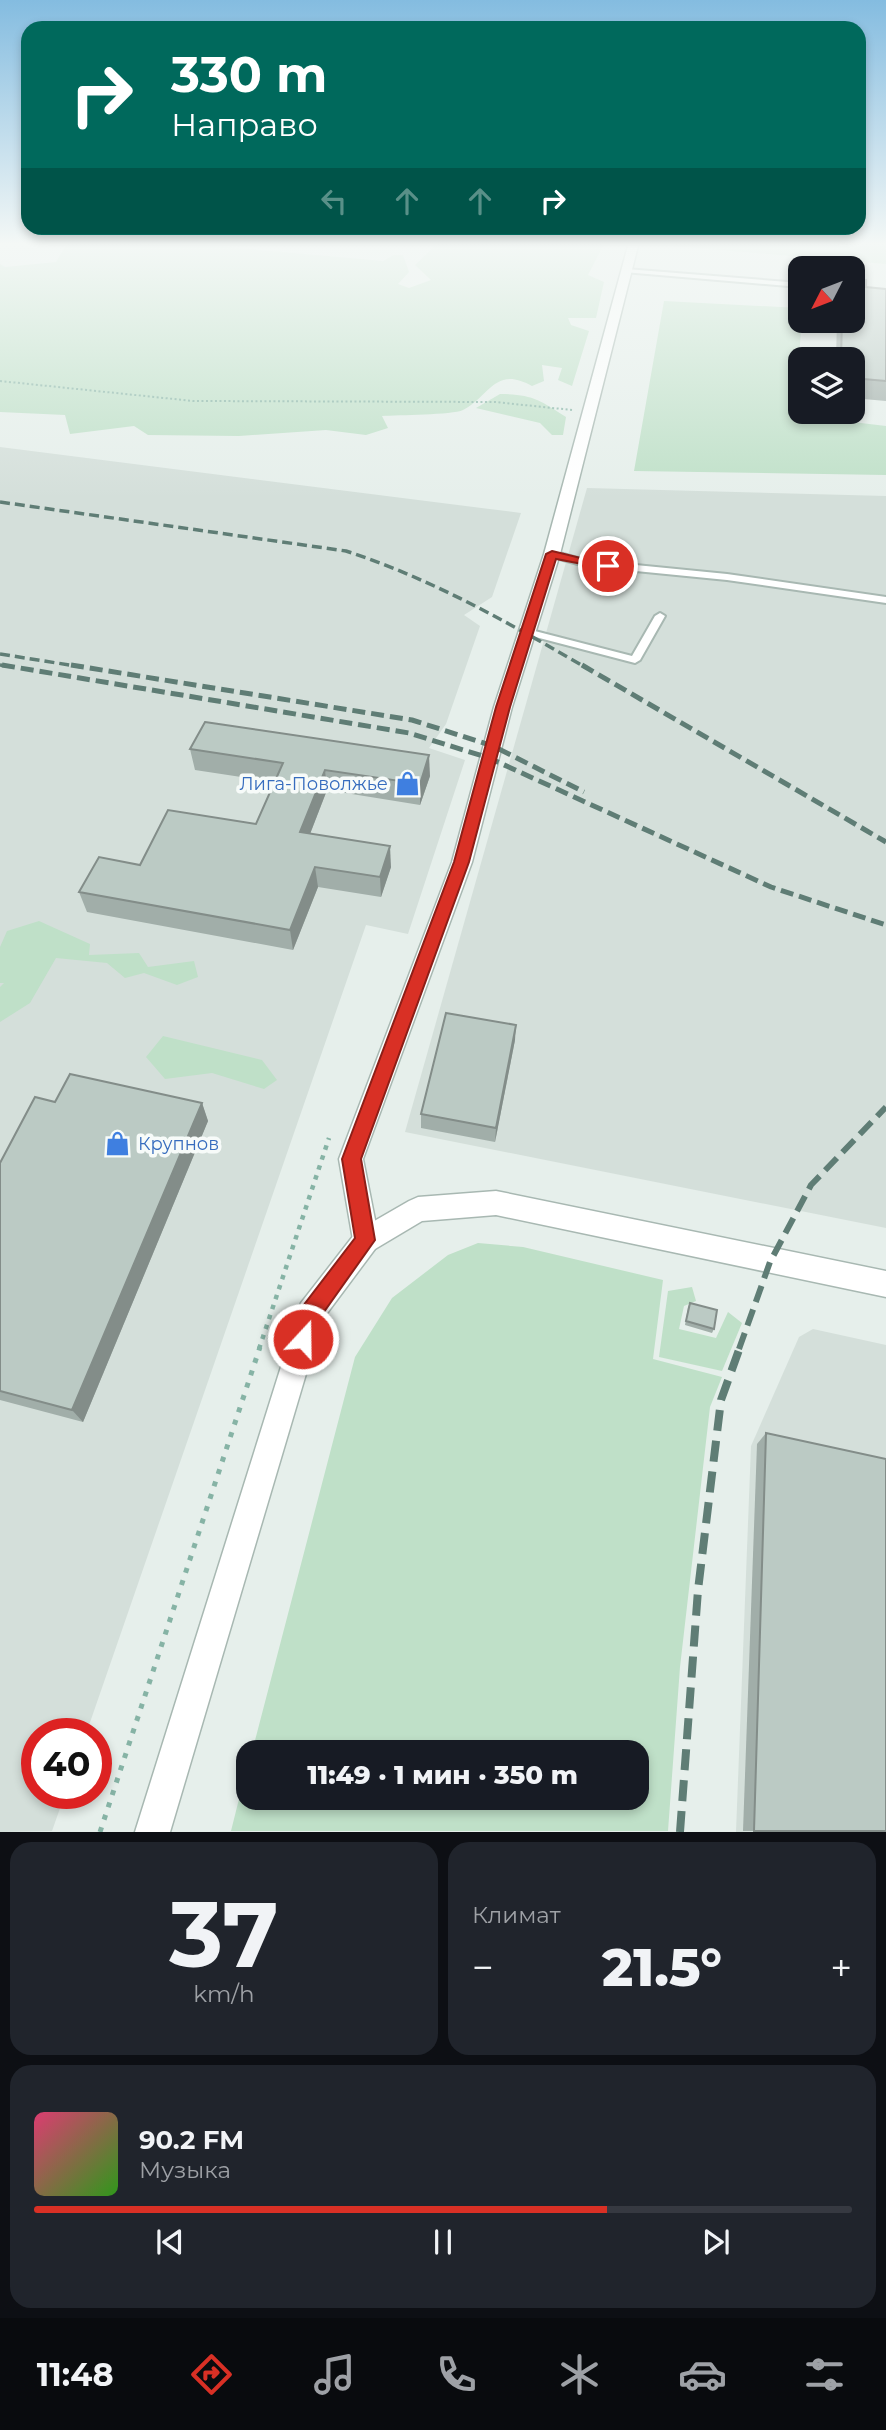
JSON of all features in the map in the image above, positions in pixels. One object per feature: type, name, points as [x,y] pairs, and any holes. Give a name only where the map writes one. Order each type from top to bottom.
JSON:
[{"type":"street","points":[[366,1240],[351,1159],[462,862],[503,707],[552,554],[611,327]]},
{"type":"street","points":[[152,1832],[311,1313],[366,1240],[418,1209],[496,1203],[886,1284]]},
{"type":"lane","points":[[552,554],[584,563],[727,577],[886,600]]},
{"type":"lane","points":[[527,632],[635,660],[660,615]]},
{"type":"path","points":[[0,381],[193,401],[495,402],[588,412]]},
{"type":"path","points":[[100,1832],[329,1138]]},
{"type":"shaded area","points":[[0,447],[521,513],[492,597],[464,615],[480,626],[446,724],[429,748],[465,760],[408,934],[366,925],[92,1718],[21,1718],[21,1809],[60,1809],[52,1831],[0,1832]]},
{"type":"shaded area","points":[[587,488],[886,496],[886,1228],[405,1132]]},
{"type":"shaded area","points":[[813,1329],[886,1345],[886,1831],[736,1832],[751,1446],[799,1337]]},
{"type":"green space","points":[[0,327],[578,327],[589,331],[572,386],[558,380],[562,368],[542,365],[544,381],[532,386],[520,380],[509,379],[494,385],[472,404],[457,412],[382,416],[388,428],[366,435],[326,430],[239,436],[148,435],[134,426],[70,434],[65,415],[0,412]]},
{"type":"green space","points":[[659,327],[788,327],[788,333],[801,333],[800,347],[788,347],[788,424],[886,426],[886,475],[634,471]]},
{"type":"green space","points":[[500,394],[528,397],[557,411],[566,417],[563,435],[552,435],[540,423],[476,408]]},
{"type":"green space","points":[[39,921],[90,944],[89,955],[139,953],[148,967],[194,961],[198,977],[177,985],[144,973],[125,978],[107,963],[56,958],[30,1003],[0,1022],[0,987],[4,983],[0,983],[0,947],[7,931]]},
{"type":"green space","points":[[163,1036],[262,1060],[277,1080],[264,1089],[212,1073],[165,1079],[146,1057]]},
{"type":"green space","points":[[478,1243],[523,1247],[663,1280],[653,1359],[722,1377],[710,1407],[680,1667],[668,1831],[231,1831],[236,1810],[649,1810],[649,1740],[255,1740],[355,1357],[392,1298],[448,1255]]},
{"type":"green space","points":[[692,1287],[696,1301],[684,1306],[679,1329],[716,1338],[728,1312],[742,1323],[722,1371],[659,1357],[668,1291]]},
{"type":"building","points":[[865,327],[886,327],[886,381],[865,379],[865,347],[841,347],[842,333],[865,333]]},
{"type":"building","points":[[205,722],[429,755],[420,784],[325,770],[300,832],[390,846],[380,877],[315,867],[290,930],[79,892],[99,857],[140,865],[168,810],[256,824],[283,763],[190,749]]},
{"type":"building","points":[[446,1013],[516,1025],[496,1128],[421,1114]]},
{"type":"building","points":[[70,1074],[202,1103],[72,1410],[0,1391],[0,1163],[35,1097],[55,1102]]},
{"type":"building","points":[[690,1303],[717,1310],[714,1329],[686,1321]]},
{"type":"building","points":[[766,1433],[886,1459],[886,1831],[754,1831]]},
{"type":"railway","points":[[0,502],[346,551],[439,588],[585,667]]},
{"type":"railway","points":[[0,654],[82,667]]},
{"type":"railway","points":[[0,665],[14,667]]},
{"type":"railway","points":[[2,665],[14,667]]},
{"type":"railway","points":[[71,665],[412,720],[493,746],[584,792]]},
{"type":"railway","points":[[582,665],[886,842]]},
{"type":"railway","points":[[14,667],[409,733],[489,758],[771,887],[886,925]]},
{"type":"railway","points":[[739,1349],[770,1262],[811,1185],[886,1107]]},
{"type":"railway","points":[[680,1832],[698,1590],[721,1400],[740,1347]]},
{"type":"place","name":"Лига-Поволжье","points":[[408,784]]},
{"type":"place","name":"Крупнов","points":[[118,1144]]},
{"type":"route","points":[[303,1339],[311,1313],[366,1240],[351,1159],[462,862],[503,707],[552,554],[608,566]]}]
